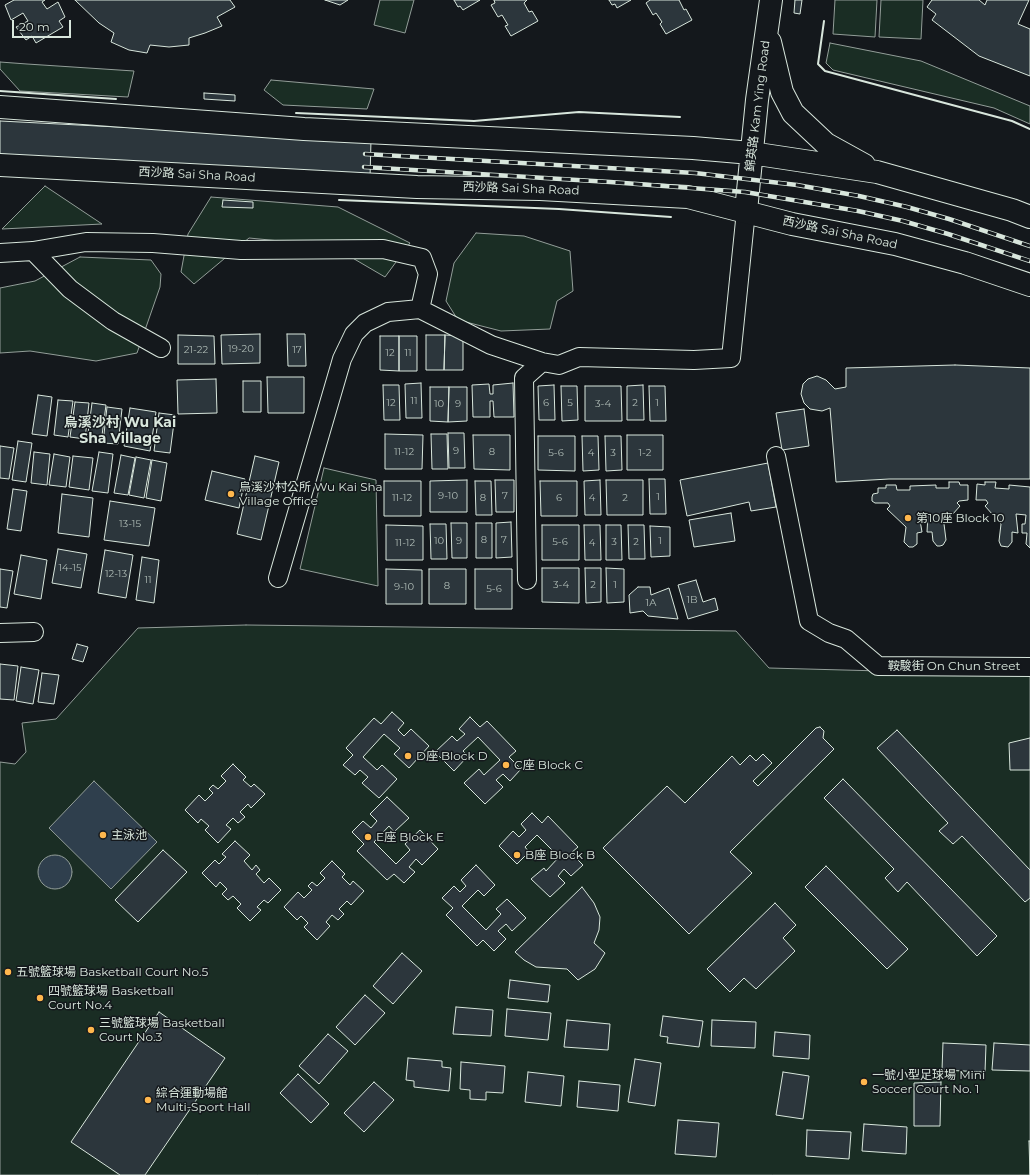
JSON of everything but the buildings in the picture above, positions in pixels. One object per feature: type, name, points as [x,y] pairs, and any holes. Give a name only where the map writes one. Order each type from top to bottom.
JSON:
[{"type":"main road","name":"錦英路 Kam Ying Road","points":[[746,211],[751,153],[771,0]]},
{"type":"main road","points":[[768,30],[782,92],[792,114],[826,144],[877,172]]},
{"type":"main road","points":[[0,107],[304,129],[693,148],[751,153],[877,172],[1012,210],[1030,217]]},
{"type":"main road","name":"西沙路 Sai Sha Road","points":[[0,165],[417,187],[540,189],[680,196],[746,211],[792,224],[895,244],[965,263],[1030,285]]},
{"type":"street","points":[[278,578],[342,359],[354,334],[365,323],[388,312],[420,309],[491,345],[542,362],[559,365],[580,357],[694,360],[731,358],[746,211]]},
{"type":"street","points":[[0,252],[33,251],[86,242],[153,243],[241,250],[383,249],[422,258],[428,274],[420,309]]},
{"type":"street","points":[[33,251],[70,289],[107,317],[161,348]]},
{"type":"street","points":[[527,580],[524,378],[542,362]]},
{"type":"street","name":"鞍駿街 On Chun Street","points":[[776,456],[809,621],[829,633],[846,639],[878,666],[1030,667]]},
{"type":"street","points":[[0,633],[34,632]]},
{"type":"green space","points":[[380,0],[414,0],[405,33],[374,25]]},
{"type":"green space","points":[[835,0],[877,0],[875,37],[833,34]]},
{"type":"green space","points":[[881,0],[923,0],[921,39],[879,37]]},
{"type":"green space","points":[[830,43],[921,61],[1030,106],[1030,124],[994,108],[833,70],[826,63]]},
{"type":"green space","points":[[0,62],[134,71],[128,97],[20,91],[0,69]]},
{"type":"green space","points":[[271,80],[374,89],[367,109],[283,105],[264,90]]},
{"type":"green space","points":[[45,186],[102,224],[2,229]]},
{"type":"green space","points":[[211,197],[338,207],[410,243],[385,277],[332,246],[249,238],[194,284],[181,272],[188,234]]},
{"type":"green space","points":[[476,233],[524,236],[570,251],[573,291],[557,301],[550,329],[501,331],[458,320],[446,301],[454,263]]},
{"type":"green space","points":[[80,257],[151,260],[161,274],[160,287],[137,353],[96,361],[30,351],[0,353],[0,288],[35,281]]},
{"type":"green space","points":[[324,468],[376,480],[378,586],[300,569]]},
{"type":"green space","points":[[246,625],[736,631],[769,668],[1030,675],[1030,1175],[0,1175],[0,762],[15,764],[26,752],[22,723],[56,719],[138,628]]},
{"type":"water","name":"主泳池","points":[[94,781],[157,842],[111,889],[49,828]]},
{"type":"water","points":[[52,855],[58,855],[62,856],[69,862],[72,872],[71,879],[65,886],[58,889],[52,889],[48,888],[41,882],[38,875],[38,869],[39,865],[45,858]]},
{"type":"railway","points":[[365,154],[695,173],[797,185],[859,196],[907,207],[949,219],[1030,246]]},
{"type":"railway","points":[[364,167],[745,192],[858,211],[903,221],[1030,261]]},
{"type":"wall","points":[[824,21],[818,64],[825,71],[1012,121],[1030,129]]},
{"type":"wall","points":[[0,91],[116,99]]},
{"type":"wall","points":[[296,113],[474,121],[579,112],[680,117]]},
{"type":"wall","points":[[339,200],[559,209],[671,217]]},
{"type":"place","name":"烏溪沙村公所 Wu Kai Sha Village Office","points":[[231,494]]},
{"type":"place","name":"第10座 Block 10","points":[[908,518]]},
{"type":"place","name":"D座 Block D","points":[[408,756]]},
{"type":"place","name":"C座 Block C","points":[[506,765]]},
{"type":"place","name":"主泳池","points":[[103,835]]},
{"type":"place","name":"E座 Block E","points":[[368,837]]},
{"type":"place","name":"B座 Block B","points":[[517,855]]},
{"type":"place","name":"五號籃球場 Basketball Court No.5","points":[[8,972]]},
{"type":"place","name":"四號籃球場 Basketball Court No.4","points":[[40,998]]},
{"type":"place","name":"三號籃球場 Basketball Court No.3","points":[[91,1030]]},
{"type":"place","name":"一號小型足球場 Mini Soccer Court No. 1","points":[[864,1082]]},
{"type":"place","name":"綜合運動場館 Multi-Sport Hall","points":[[148,1100]]},
{"type":"district","name":"烏溪沙村 Wu Kai Sha Village","points":[[120,432]]}]
